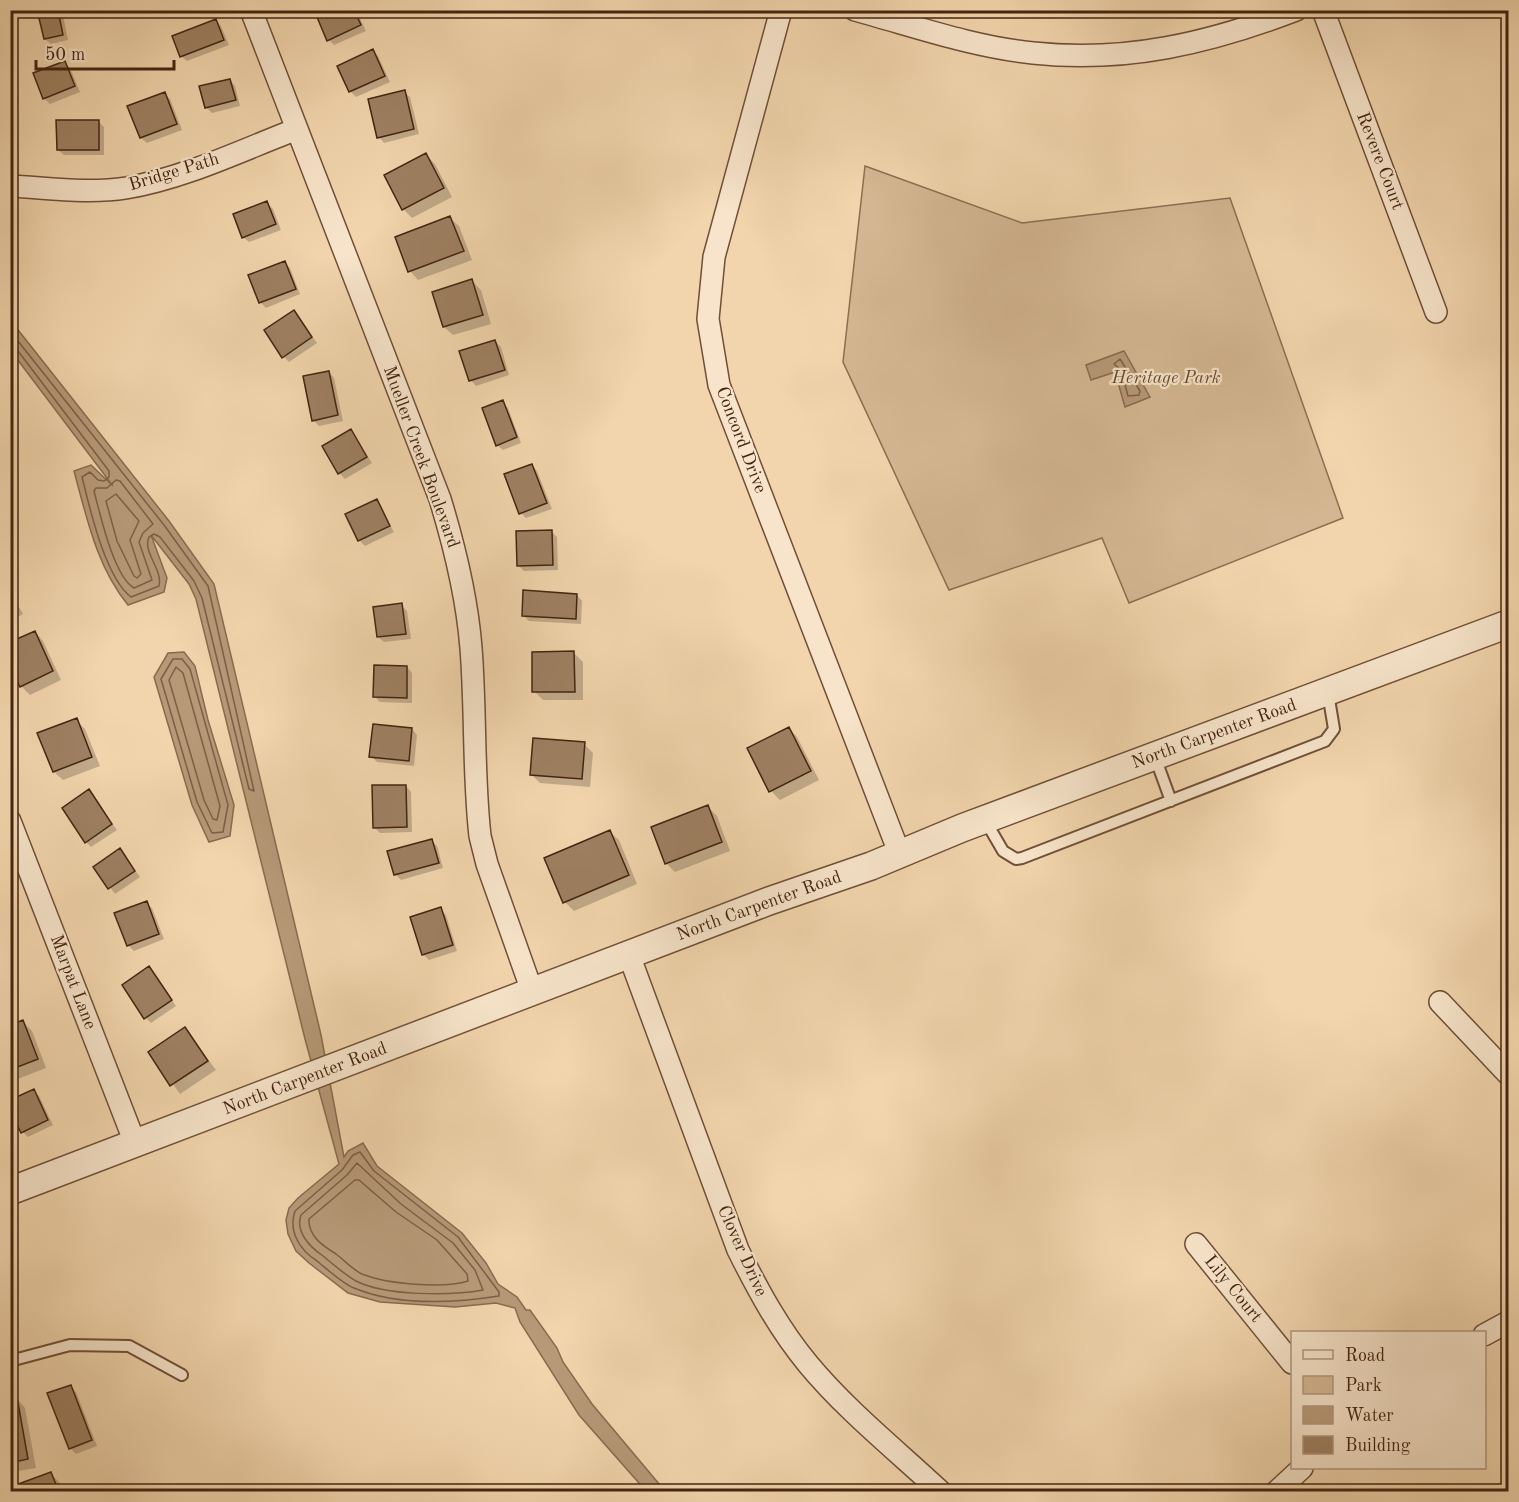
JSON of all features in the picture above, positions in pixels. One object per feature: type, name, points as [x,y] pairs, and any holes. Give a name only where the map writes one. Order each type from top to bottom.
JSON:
[{"type":"street","name":"Mueller Creek Boulevard","points":[[251,10],[440,499],[454,545],[466,601],[471,648],[480,836],[486,864],[532,991]]},
{"type":"street","name":"Concord Drive","points":[[781,10],[714,257],[709,308],[711,350],[719,385],[900,855]]},
{"type":"street","points":[[855,10],[982,45],[1031,53],[1081,57],[1172,49],[1220,38],[1296,10]]},
{"type":"street","name":"Revere Court","points":[[1323,10],[1436,312]]},
{"type":"street","name":"Bridge Path","points":[[10,186],[94,190],[135,186],[180,174],[297,129]]},
{"type":"street","name":"North Carpenter Road","points":[[10,1191],[769,901],[900,855],[985,820],[1509,624]]},
{"type":"street","name":"Marpat Lane","points":[[10,820],[135,1143]]},
{"type":"street","name":"Clover Drive","points":[[629,955],[738,1250],[759,1292],[784,1332],[808,1364],[841,1399],[941,1491]]},
{"type":"street","points":[[1440,1002],[1509,1074]]},
{"type":"street","name":"Lily Court","points":[[1196,1244],[1291,1361]]},
{"type":"street","points":[[1486,1334],[1509,1322]]},
{"type":"street","points":[[1276,1491],[1300,1469]]},
{"type":"lane","points":[[985,820],[1003,851],[1016,859],[1325,741],[1334,729],[1328,692]]},
{"type":"lane","points":[[1155,756],[1171,801]]},
{"type":"lane","points":[[10,1361],[70,1345],[129,1346],[182,1375]]},
{"type":"green space","name":"Heritage Park","points":[[865,166],[1022,223],[1230,198],[1343,518],[1129,603],[1102,538],[949,590],[843,362]]},
{"type":"water","points":[[11,321],[169,521],[214,584],[321,1035],[344,1157],[348,1151],[363,1143],[377,1166],[462,1233],[486,1263],[498,1284],[517,1297],[526,1310],[530,1310],[592,1404],[665,1491],[646,1491],[579,1415],[520,1322],[515,1308],[496,1303],[455,1307],[380,1302],[348,1293],[296,1251],[288,1234],[286,1220],[289,1208],[339,1164],[305,1039],[196,599],[189,584],[151,535],[167,578],[164,592],[128,605],[117,590],[94,542],[74,471],[91,465],[113,486],[11,351]]},
{"type":"water","points":[[1124,351],[1150,397],[1125,407],[1115,372],[1091,380],[1086,365]]},
{"type":"water","points":[[184,652],[195,666],[208,720],[234,805],[230,836],[209,842],[192,805],[154,677],[168,653]]},
{"type":"building","points":[[37,10],[58,10],[63,35],[44,39]]},
{"type":"building","points":[[314,10],[354,10],[361,25],[327,41]]},
{"type":"building","points":[[216,19],[224,40],[180,57],[172,36]]},
{"type":"building","points":[[373,49],[385,76],[349,92],[337,66]]},
{"type":"building","points":[[65,61],[75,86],[43,99],[33,73]]},
{"type":"building","points":[[230,79],[236,100],[205,108],[199,86]]},
{"type":"building","points":[[405,90],[414,129],[377,138],[368,99]]},
{"type":"building","points":[[165,92],[177,124],[140,138],[127,106]]},
{"type":"building","points":[[56,120],[99,120],[99,150],[57,150]]},
{"type":"building","points":[[426,153],[444,188],[402,210],[384,175]]},
{"type":"building","points":[[267,201],[276,224],[242,238],[233,214]]},
{"type":"building","points":[[450,216],[464,251],[408,272],[395,237]]},
{"type":"building","points":[[285,261],[296,289],[259,303],[248,275]]},
{"type":"building","points":[[472,279],[483,315],[443,327],[432,292]]},
{"type":"building","points":[[294,310],[312,337],[282,358],[264,330]]},
{"type":"building","points":[[495,340],[505,370],[469,381],[459,351]]},
{"type":"building","points":[[329,371],[338,415],[312,421],[303,376]]},
{"type":"building","points":[[503,400],[517,437],[496,446],[482,408]]},
{"type":"building","points":[[351,429],[367,457],[338,474],[322,446]]},
{"type":"building","points":[[532,464],[547,503],[519,514],[504,474]]},
{"type":"building","points":[[377,499],[390,526],[358,541],[345,514]]},
{"type":"building","points":[[552,530],[553,565],[517,566],[516,531]]},
{"type":"building","points":[[523,590],[577,594],[576,619],[522,616]]},
{"type":"building","points":[[402,603],[406,634],[377,637],[373,607]]},
{"type":"building","points":[[35,631],[53,671],[20,687],[10,667],[10,642]]},
{"type":"building","points":[[574,651],[575,692],[532,692],[532,652]]},
{"type":"building","points":[[374,665],[407,666],[407,698],[373,697]]},
{"type":"building","points":[[77,718],[92,757],[53,772],[37,733]]},
{"type":"building","points":[[373,724],[412,728],[409,761],[369,757]]},
{"type":"building","points":[[789,727],[811,771],[769,792],[747,748]]},
{"type":"building","points":[[533,738],[585,742],[582,779],[530,775]]},
{"type":"building","points":[[372,785],[406,785],[407,827],[373,828]]},
{"type":"building","points":[[89,789],[112,824],[85,843],[62,808]]},
{"type":"building","points":[[708,805],[722,842],[665,864],[651,827]]},
{"type":"building","points":[[610,830],[629,875],[563,903],[544,858]]},
{"type":"building","points":[[432,839],[439,863],[394,875],[387,851]]},
{"type":"building","points":[[120,848],[135,871],[108,889],[93,867]]},
{"type":"building","points":[[147,901],[159,934],[127,946],[114,913]]},
{"type":"building","points":[[441,907],[453,945],[422,955],[410,917]]},
{"type":"building","points":[[149,966],[172,1000],[144,1019],[122,985]]},
{"type":"building","points":[[23,1020],[38,1059],[10,1070],[10,1025]]},
{"type":"building","points":[[185,1027],[208,1061],[170,1086],[148,1052]]},
{"type":"building","points":[[34,1089],[48,1120],[21,1133],[10,1110],[10,1100]]},
{"type":"building","points":[[71,1385],[92,1440],[69,1449],[47,1393]]},
{"type":"building","points":[[17,1397],[28,1459],[10,1463],[10,1398]]},
{"type":"building","points":[[51,1472],[59,1492],[10,1492],[10,1487]]}]
